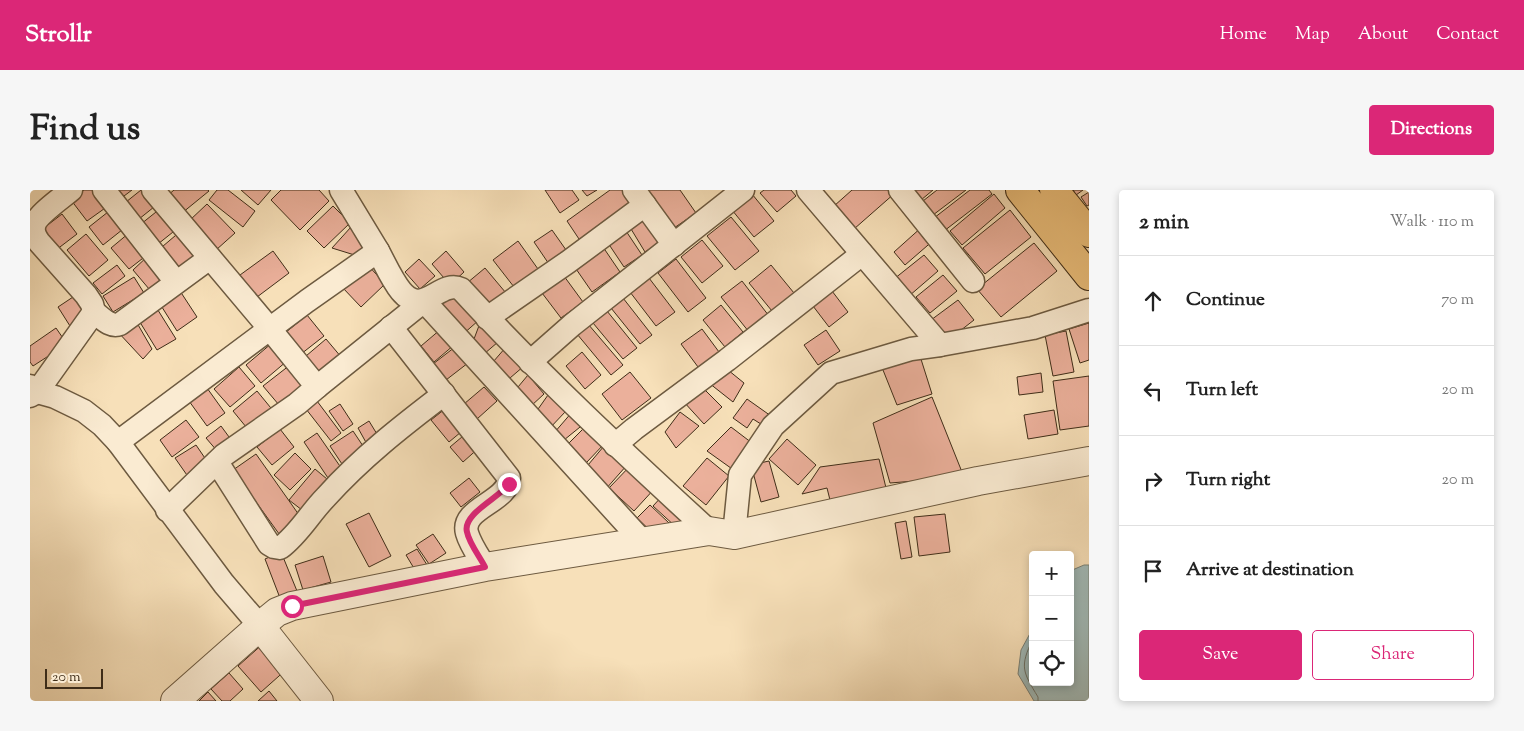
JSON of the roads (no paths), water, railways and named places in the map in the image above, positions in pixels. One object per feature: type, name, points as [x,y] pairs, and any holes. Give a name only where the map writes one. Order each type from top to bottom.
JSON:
[{"type":"main road","points":[[1020,190],[1089,276]]},
{"type":"main road","points":[[1054,190],[1087,228]]},
{"type":"street","points":[[71,190],[38,219],[34,226],[34,234],[86,295],[92,304],[94,312],[109,324],[116,326],[210,258]]},
{"type":"street","points":[[104,190],[176,282]]},
{"type":"street","points":[[153,190],[317,387]]},
{"type":"street","points":[[341,190],[402,292],[412,301],[424,301],[643,542]]},
{"type":"street","points":[[530,362],[572,325],[743,190]]},
{"type":"street","points":[[808,190],[940,345]]},
{"type":"street","points":[[900,190],[972,281]]},
{"type":"street","points":[[487,318],[640,198],[674,245]]},
{"type":"street","points":[[118,442],[378,251]]},
{"type":"street","points":[[615,445],[634,428],[727,360],[862,254]]},
{"type":"street","points":[[167,510],[216,462],[297,404],[424,301],[455,286],[461,289],[530,362],[615,445],[722,533]]},
{"type":"street","points":[[722,533],[740,475],[773,426],[831,373],[911,349],[1033,328],[1089,310]]},
{"type":"street","points":[[94,312],[32,391],[55,397],[84,412],[102,425],[118,442],[224,584],[319,701]]},
{"type":"street","points":[[391,327],[508,478],[509,484],[504,491],[476,512],[467,524],[466,532],[485,567]]},
{"type":"street","points":[[216,462],[269,544],[280,548],[289,542],[326,497],[361,462],[395,431],[444,394]]},
{"type":"street","points":[[175,701],[277,612],[292,606],[485,567],[643,542],[722,533],[978,481],[1089,462]]},
{"type":"water","points":[[1089,565],[1089,701],[1034,701],[1018,674],[1021,650],[1029,635],[1029,686],[1074,686],[1074,569]]}]
